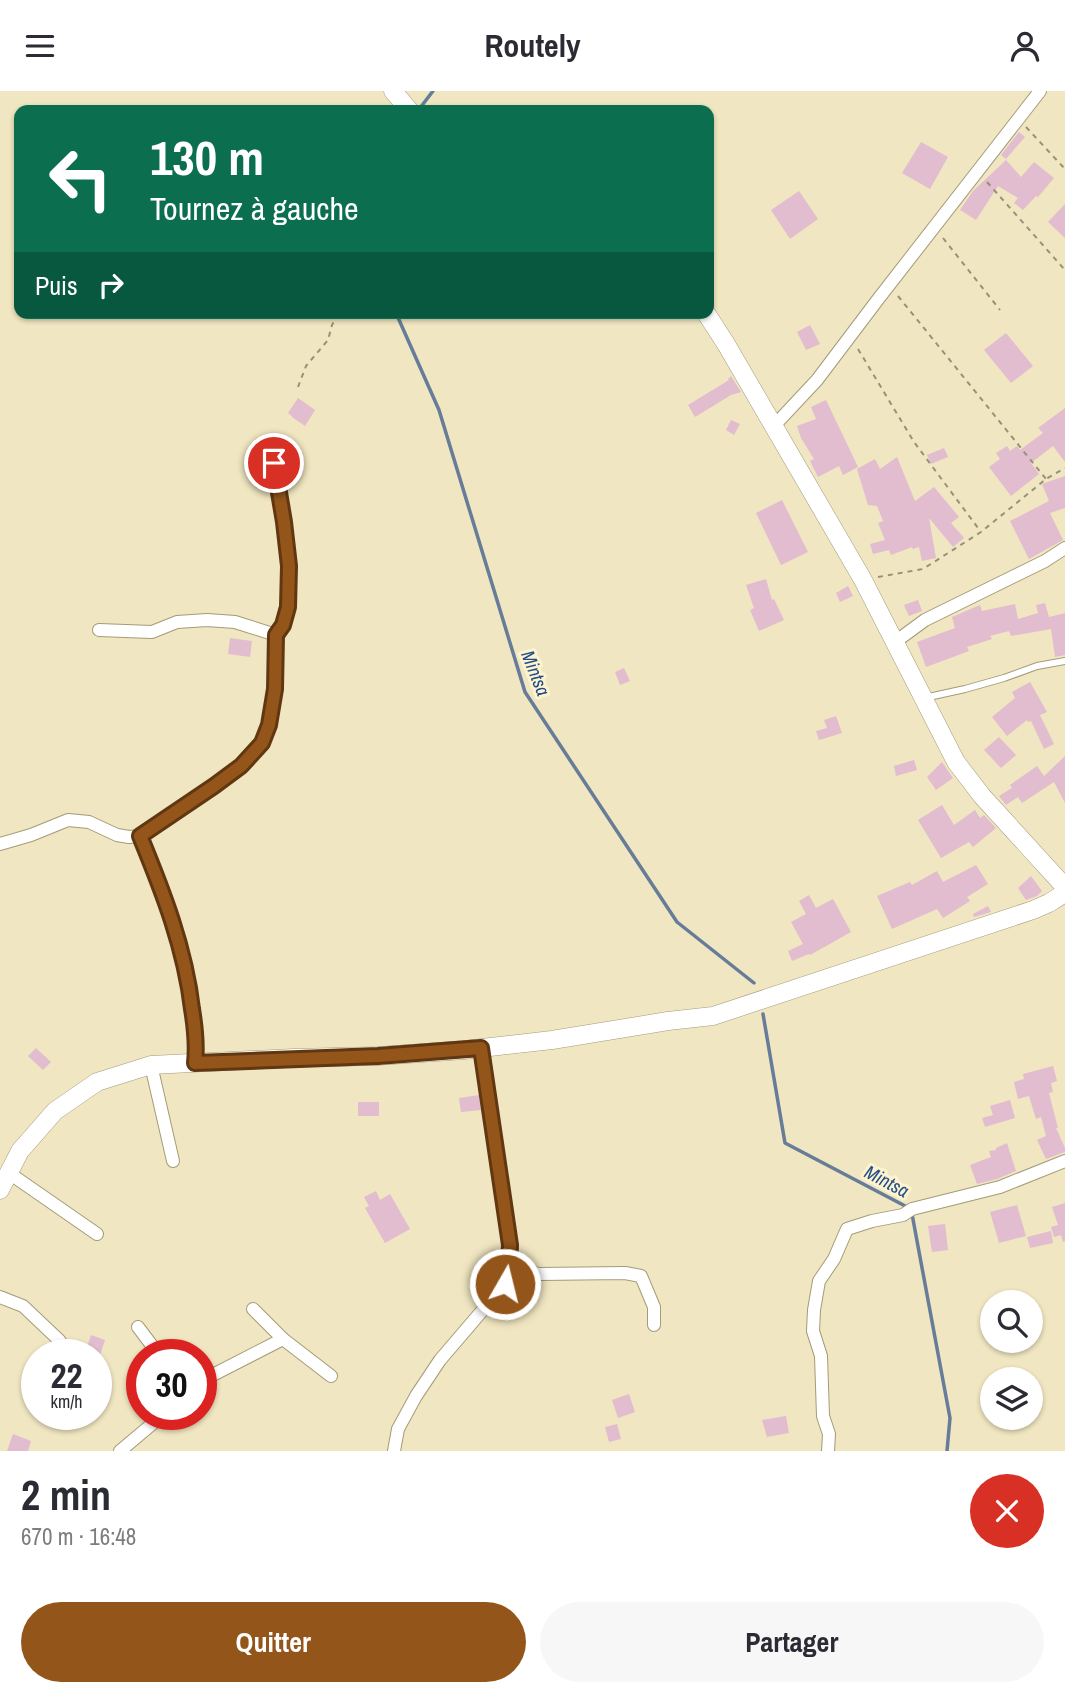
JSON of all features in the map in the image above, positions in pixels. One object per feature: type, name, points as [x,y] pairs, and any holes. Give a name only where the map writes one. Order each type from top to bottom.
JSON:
[{"type":"street","points":[[393,91],[405,105]]},
{"type":"street","points":[[773,427],[817,380],[1040,91]]},
{"type":"street","points":[[0,1190],[20,1151],[55,1111],[97,1082],[151,1065],[378,1056],[481,1048],[713,1016],[1033,910],[1049,903],[1065,890],[982,796],[956,762],[863,580],[710,319]]},
{"type":"street","points":[[0,844],[68,820],[89,822],[117,835],[140,836],[241,766],[262,743],[269,725],[275,689],[276,635],[283,625],[288,607],[289,566],[274,463],[267,444]]},
{"type":"street","points":[[895,642],[925,620],[1045,561],[1065,548]]},
{"type":"street","points":[[99,630],[152,632],[177,622],[207,619],[235,622],[276,635]]},
{"type":"street","points":[[140,836],[173,918],[190,989],[197,1045],[195,1063]]},
{"type":"street","points":[[394,1451],[398,1429],[416,1396],[440,1360],[505,1284],[509,1268],[510,1245],[481,1048]]},
{"type":"street","points":[[151,1065],[173,1161]]},
{"type":"street","points":[[828,1451],[829,1434],[823,1416],[821,1356],[813,1331],[814,1310],[819,1280],[834,1259],[846,1229],[1000,1187],[1065,1161]]},
{"type":"street","points":[[9,1173],[97,1234]]},
{"type":"street","points":[[509,1268],[539,1274],[625,1273],[641,1276],[654,1307],[654,1325]]},
{"type":"street","points":[[0,1297],[23,1306],[58,1339]]},
{"type":"street","points":[[253,1309],[283,1339],[331,1376]]},
{"type":"street","points":[[138,1327],[147,1339]]},
{"type":"street","points":[[217,1373],[283,1339]]},
{"type":"street","points":[[120,1451],[145,1430]]},
{"type":"lane","points":[[922,698],[965,689],[1037,666],[1065,661]]},
{"type":"path","points":[[1018,118],[1065,169]]},
{"type":"path","points":[[977,170],[1065,269]]},
{"type":"path","points":[[934,226],[1000,310]]},
{"type":"path","points":[[889,284],[1046,479]]},
{"type":"path","points":[[298,387],[306,366],[328,340],[336,319]]},
{"type":"path","points":[[850,336],[914,442],[981,532]]},
{"type":"path","points":[[863,580],[923,569],[981,532],[1046,479],[1065,468]]},
{"type":"building","points":[[1019,132],[1025,137],[1006,159],[1001,155]]},
{"type":"building","points":[[921,142],[948,157],[930,189],[902,173]]},
{"type":"building","points":[[1006,160],[1021,177],[1034,162],[1054,178],[1023,210],[1014,203],[1018,198],[998,186],[976,220],[960,210],[973,191]]},
{"type":"building","points":[[799,191],[818,219],[790,239],[771,210]]},
{"type":"building","points":[[1065,204],[1065,238],[1048,222]]},
{"type":"building","points":[[810,325],[820,344],[806,350],[797,332]]},
{"type":"building","points":[[1006,333],[1033,366],[1011,383],[984,350]]},
{"type":"building","points":[[731,376],[741,392],[731,395],[695,417],[688,405],[729,380]]},
{"type":"building","points":[[298,398],[315,410],[305,426],[288,413]]},
{"type":"building","points":[[826,400],[858,467],[843,475],[839,466],[818,477],[810,461],[814,459],[797,426],[816,419],[811,407]]},
{"type":"building","points":[[1065,408],[1065,462],[1053,446],[1031,463],[1039,474],[1011,496],[989,467],[1000,459],[996,453],[1007,446],[1010,451],[1017,446],[1020,450],[1043,433],[1038,428]]},
{"type":"building","points":[[731,420],[740,424],[734,435],[726,430]]},
{"type":"building","points":[[944,448],[948,457],[931,464],[927,455]]},
{"type":"building","points":[[897,457],[915,501],[934,487],[959,517],[951,523],[964,538],[953,547],[929,518],[936,558],[922,561],[919,547],[891,555],[889,550],[873,554],[870,544],[885,540],[878,523],[883,521],[877,506],[868,505],[857,469],[875,459],[880,469]]},
{"type":"building","points":[[1065,476],[1065,508],[1050,513],[1063,540],[1029,559],[1010,521],[1049,501],[1042,484]]},
{"type":"building","points":[[782,500],[808,552],[781,565],[756,513]]},
{"type":"building","points":[[766,579],[772,600],[774,599],[784,620],[759,631],[750,610],[754,608],[746,585]]},
{"type":"building","points":[[848,586],[853,596],[840,602],[836,593]]},
{"type":"building","points":[[918,600],[922,611],[909,616],[904,605]]},
{"type":"building","points":[[1045,603],[1049,617],[1065,613],[1065,655],[1055,657],[1051,629],[1011,636],[1009,631],[990,636],[992,639],[967,647],[969,651],[926,667],[917,642],[955,628],[952,617],[980,605],[982,611],[1015,604],[1018,619],[1038,613],[1036,605]]},
{"type":"building","points":[[230,638],[252,641],[250,657],[228,654]]},
{"type":"building","points":[[624,668],[630,681],[620,685],[615,672]]},
{"type":"building","points":[[1030,682],[1047,712],[1040,715],[1054,744],[1044,749],[1031,721],[1027,720],[1007,736],[992,717],[1015,698],[1012,692]]},
{"type":"building","points":[[836,716],[842,733],[819,740],[816,731],[827,728],[824,720]]},
{"type":"building","points":[[999,737],[1016,755],[1001,768],[984,750]]},
{"type":"building","points":[[1065,756],[1065,803],[1054,782],[1022,803],[1018,797],[1006,805],[999,796],[1037,766],[1044,776]]},
{"type":"building","points":[[914,760],[917,770],[896,776],[894,766]]},
{"type":"building","points":[[942,762],[953,778],[936,790],[927,777]]},
{"type":"building","points":[[942,805],[954,825],[975,810],[980,818],[984,815],[996,828],[973,847],[969,842],[941,858],[918,820]]},
{"type":"building","points":[[976,865],[988,884],[967,897],[970,901],[943,918],[937,909],[892,929],[877,896],[910,882],[912,885],[937,871],[943,882]]},
{"type":"building","points":[[1031,876],[1042,891],[1026,900],[1018,888]]},
{"type":"building","points":[[809,895],[816,908],[833,899],[851,932],[810,955],[792,961],[788,951],[803,944],[791,922],[806,914],[799,901]]},
{"type":"building","points":[[988,906],[991,912],[974,917],[973,914]]},
{"type":"building","points":[[36,1048],[51,1062],[43,1070],[28,1056]]},
{"type":"building","points":[[1053,1066],[1057,1081],[1051,1083],[1053,1092],[1049,1093],[1056,1128],[1065,1152],[1046,1159],[1037,1140],[1046,1136],[1041,1117],[1036,1119],[1029,1096],[1018,1099],[1014,1082],[1024,1079],[1023,1074]]},
{"type":"building","points":[[479,1095],[481,1110],[461,1112],[459,1098]]},
{"type":"building","points":[[1010,1100],[1015,1118],[985,1127],[982,1118],[993,1115],[990,1106]]},
{"type":"building","points":[[358,1102],[379,1102],[379,1116],[358,1116]]},
{"type":"building","points":[[1007,1143],[1016,1171],[977,1184],[970,1165],[991,1157],[989,1151]]},
{"type":"building","points":[[376,1191],[380,1200],[390,1194],[410,1229],[385,1243],[365,1208],[369,1206],[364,1197]]},
{"type":"building","points":[[1065,1203],[1063,1242],[1061,1235],[1054,1237],[1051,1227],[1058,1225],[1052,1207]]},
{"type":"building","points":[[1017,1205],[1026,1236],[999,1243],[990,1212]]},
{"type":"building","points":[[945,1224],[948,1250],[932,1252],[928,1226]]},
{"type":"building","points":[[1051,1231],[1053,1243],[1030,1248],[1027,1237]]},
{"type":"building","points":[[629,1394],[635,1412],[618,1418],[612,1400]]},
{"type":"building","points":[[786,1416],[789,1433],[767,1437],[762,1420]]},
{"type":"building","points":[[617,1424],[621,1439],[609,1442],[605,1427]]},
{"type":"building","points":[[13,1434],[31,1441],[28,1451],[7,1451]]},
{"type":"waterway","name":"Mintsa","points":[[422,105],[433,91]]},
{"type":"waterway","name":"Mintsa","points":[[399,319],[439,410],[525,692],[677,922],[754,983]]},
{"type":"waterway","name":"Mintsa","points":[[763,1014],[785,1143],[909,1208]]},
{"type":"waterway","name":"Mintsa","points":[[912,1214],[950,1418],[947,1451]]},
{"type":"route","points":[[274,463],[289,566],[288,607],[283,625],[276,635],[275,689],[269,725],[262,743],[241,766],[140,836],[173,918],[190,989],[197,1045],[195,1063],[378,1056],[481,1048],[510,1245],[505,1284]]}]
